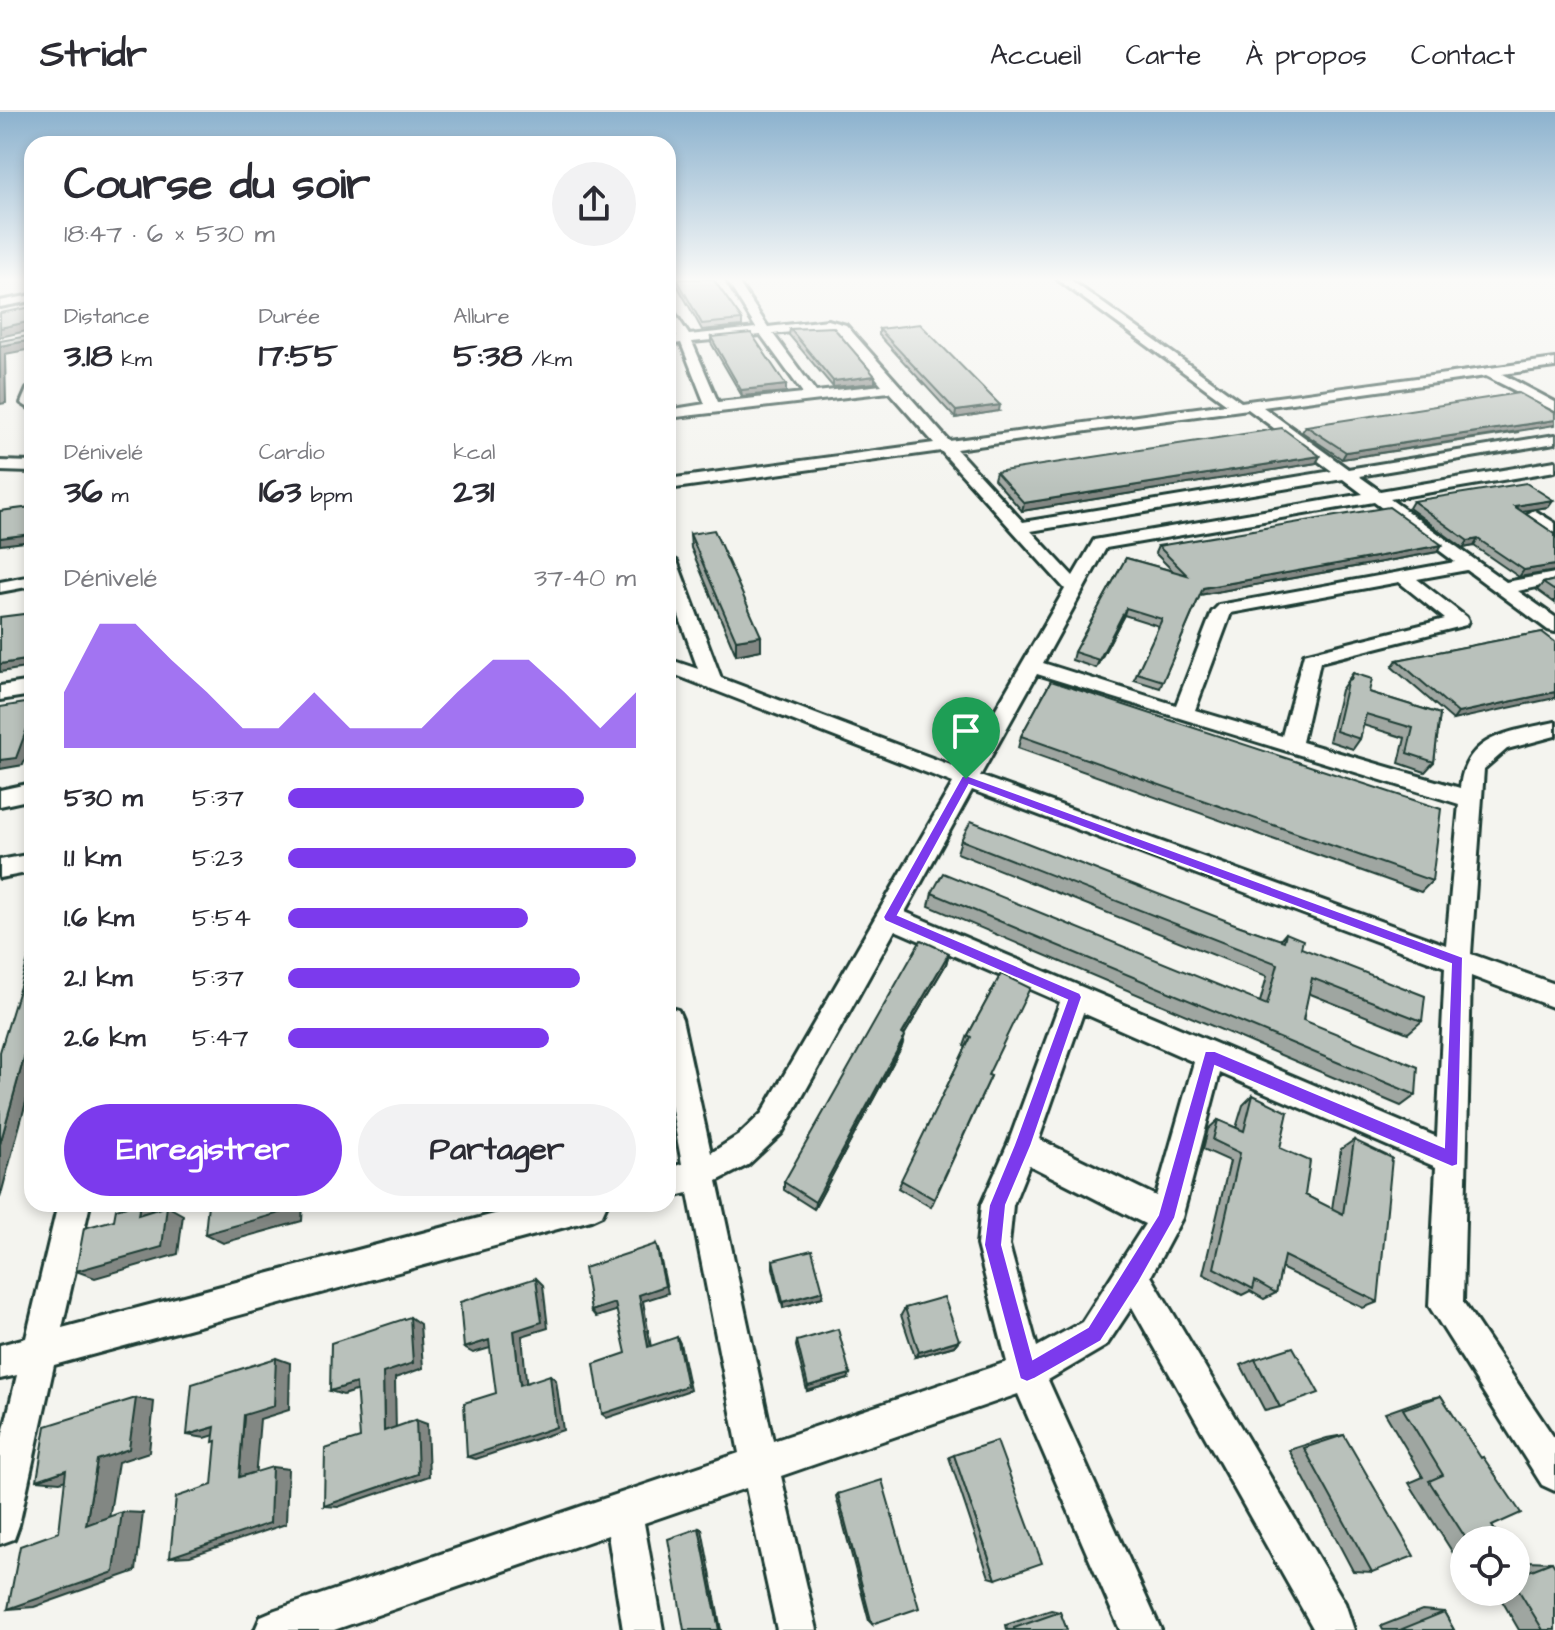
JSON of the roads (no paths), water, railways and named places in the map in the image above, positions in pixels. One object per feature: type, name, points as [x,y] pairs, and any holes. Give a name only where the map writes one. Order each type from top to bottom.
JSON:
[{"type":"street","points":[[689,350],[713,407]]},
{"type":"street","points":[[778,350],[813,397]]},
{"type":"street","points":[[860,350],[1073,587]]},
{"type":"street","points":[[1165,350],[1347,473],[1555,626]]},
{"type":"street","points":[[676,483],[1555,363]]},
{"type":"street","points":[[1490,373],[1555,407]]},
{"type":"street","points":[[676,413],[892,388]]},
{"type":"street","points":[[1019,528],[1555,439]]},
{"type":"street","points":[[0,466],[24,467]]},
{"type":"street","points":[[676,1181],[701,1174],[751,1147],[772,1123],[1033,666],[1073,587],[1102,542],[1547,468],[1555,479]]},
{"type":"street","points":[[1555,510],[1533,516],[1555,531]]},
{"type":"street","points":[[1183,714],[1221,612],[1225,609],[1471,564]]},
{"type":"street","points":[[1290,746],[1311,658],[1459,621],[1402,576]]},
{"type":"street","points":[[1504,588],[1555,578]]},
{"type":"street","points":[[0,587],[24,582]]},
{"type":"street","points":[[676,583],[712,681]]},
{"type":"street","points":[[1033,666],[1472,800]]},
{"type":"street","points":[[676,668],[966,779],[1555,996]]},
{"type":"street","points":[[0,693],[24,689]]},
{"type":"street","points":[[1555,729],[1499,743],[1484,751],[1473,767],[1458,961],[1446,1306],[1555,1472]]},
{"type":"street","points":[[0,798],[24,793]]},
{"type":"street","points":[[0,869],[24,864]]},
{"type":"street","points":[[890,917],[1452,1159]]},
{"type":"street","points":[[1075,997],[1022,1146],[997,1205],[993,1245],[1027,1373],[1141,1630]]},
{"type":"street","points":[[275,1630],[623,1513],[759,1462],[1027,1373],[1094,1334],[1133,1276],[1166,1218],[1210,1056]]},
{"type":"street","points":[[676,1057],[759,1462],[797,1630]]},
{"type":"street","points":[[1022,1146],[1166,1218]]},
{"type":"street","points":[[0,1525],[72,1212]]},
{"type":"street","points":[[0,1362],[561,1212]]},
{"type":"street","points":[[1133,1276],[1331,1617],[1334,1630]]},
{"type":"street","points":[[623,1513],[643,1630]]}]
